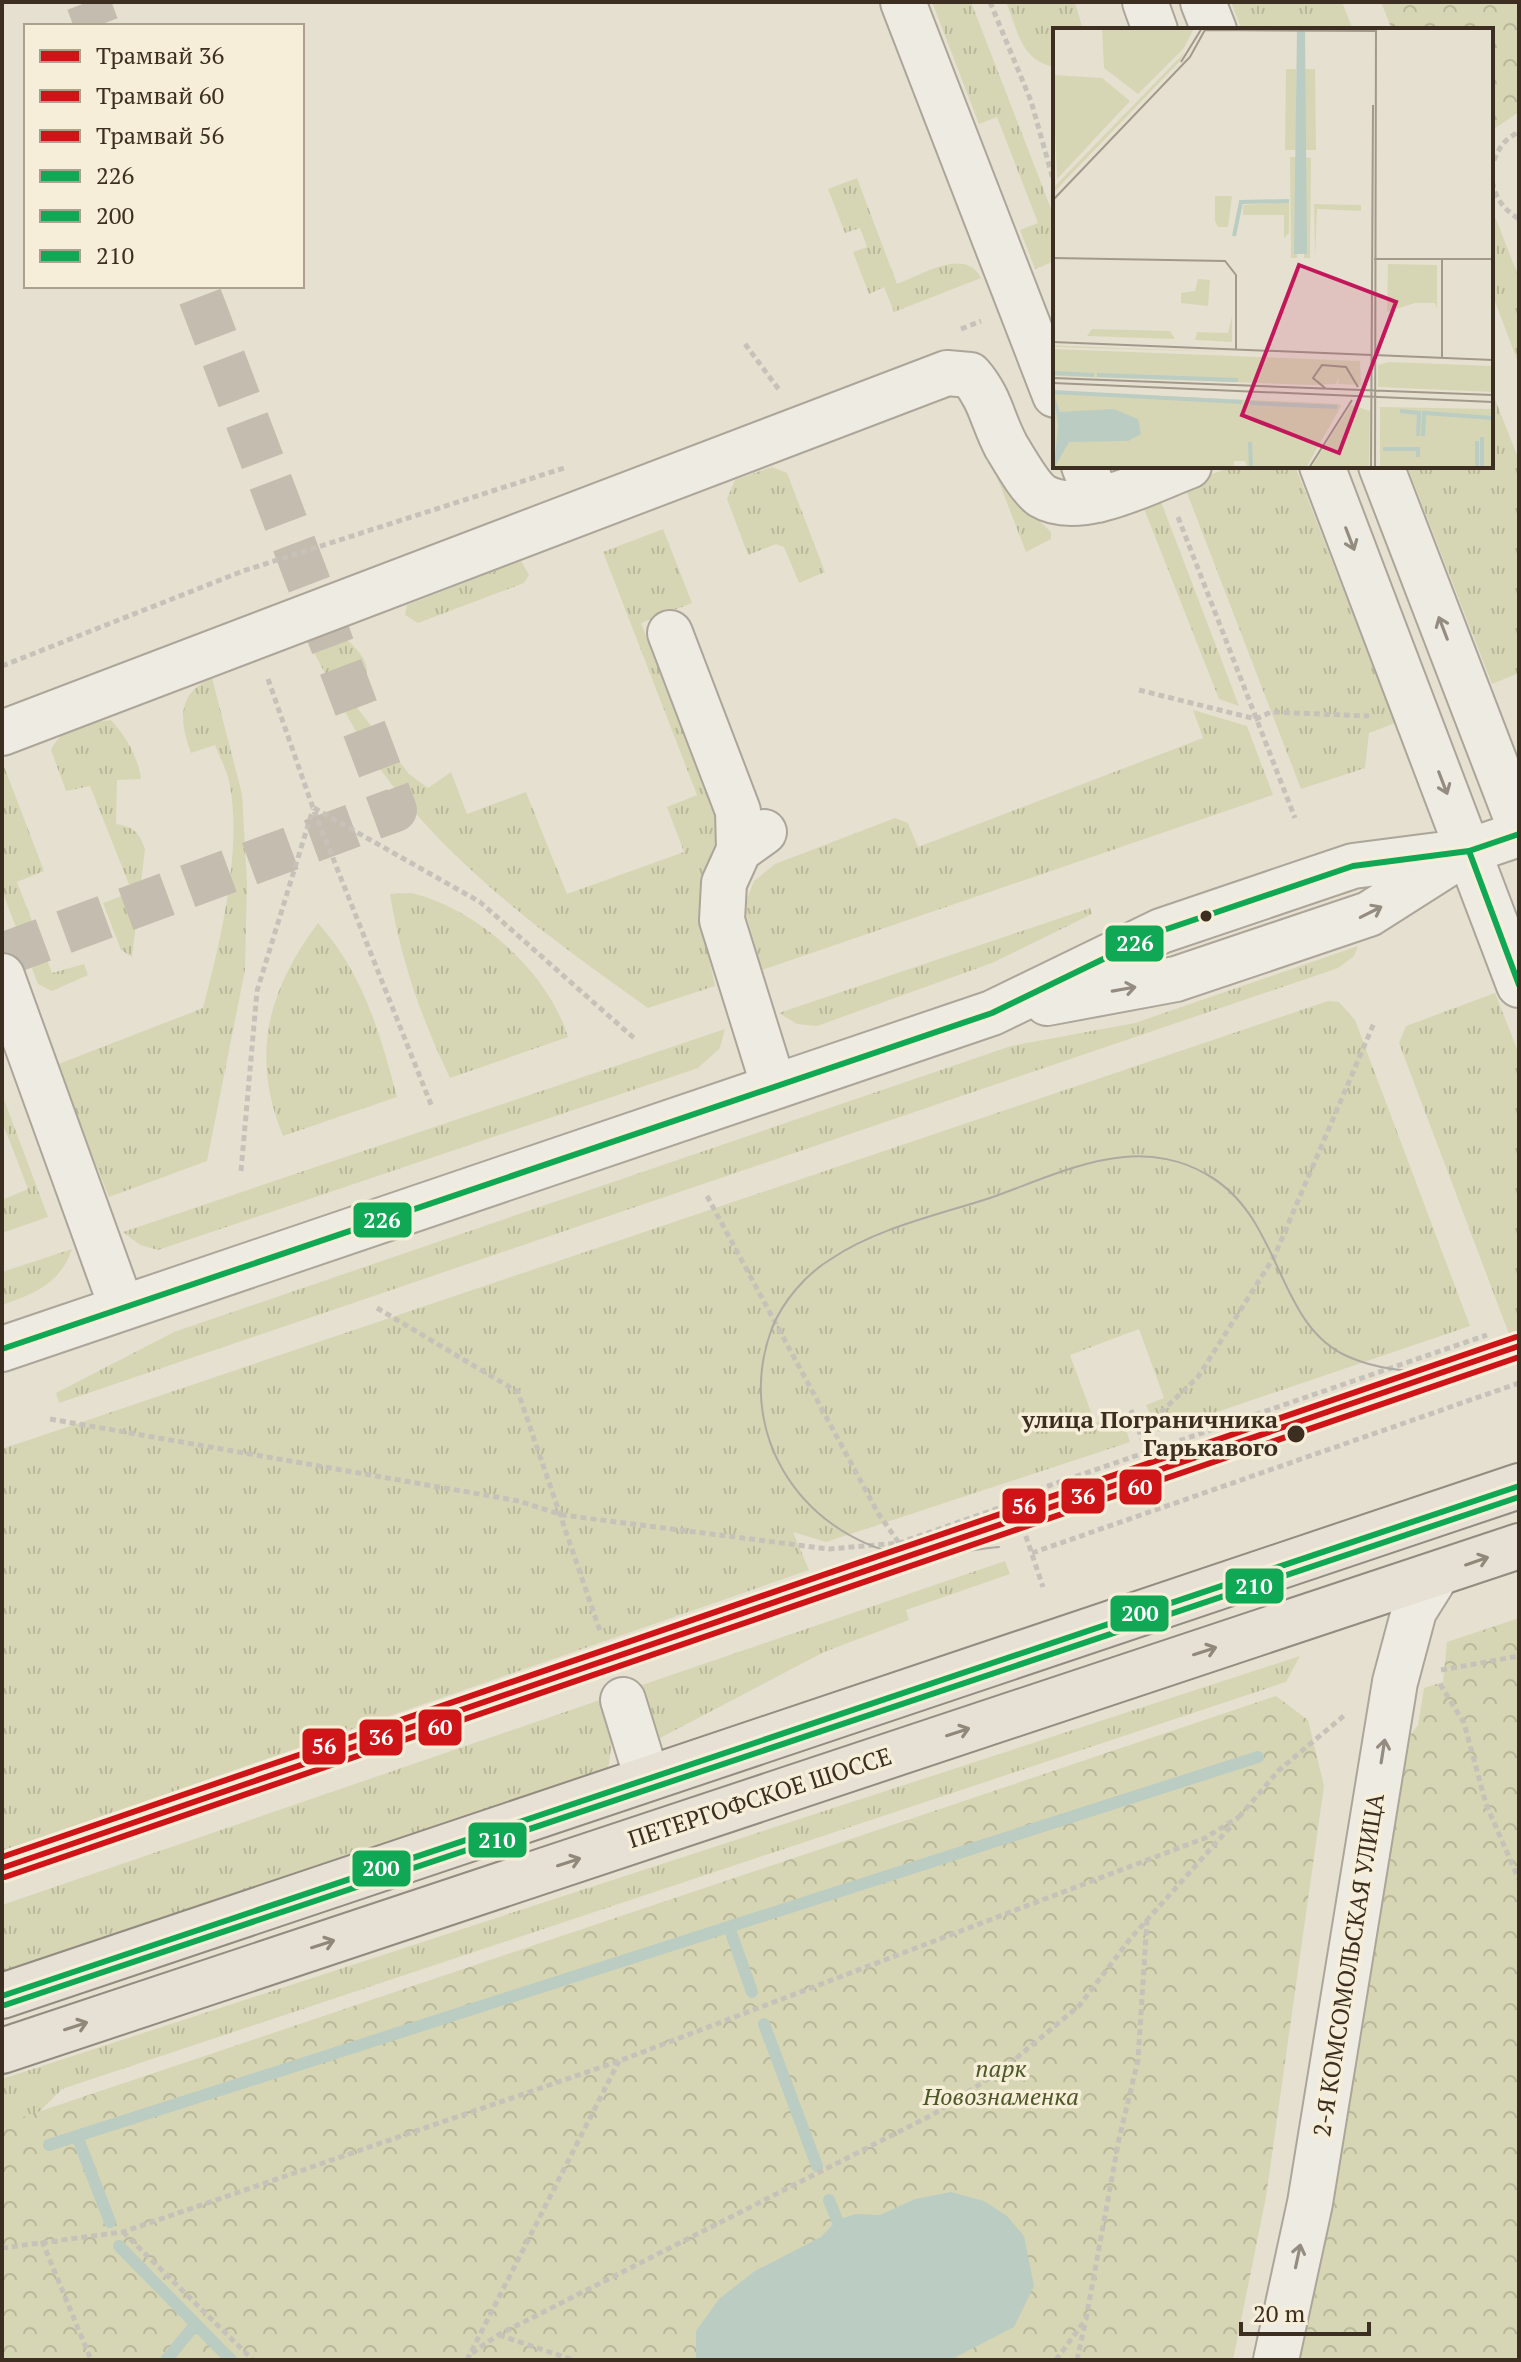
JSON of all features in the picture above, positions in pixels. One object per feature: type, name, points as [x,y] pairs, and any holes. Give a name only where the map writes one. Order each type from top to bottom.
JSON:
[{"type":"main road","points":[[2,1996],[1519,1486]]},
{"type":"main road","name":"ПЕТЕРГОФСКОЕ ШОССЕ","points":[[2,2051],[1519,1546]]},
{"type":"street","points":[[903,2],[1053,390]]},
{"type":"street","points":[[1145,2],[1154,28]]},
{"type":"street","points":[[1203,2],[1213,28]]},
{"type":"street","points":[[2,733],[947,373],[970,375],[986,393],[1006,445],[1041,495],[1068,504],[1091,483],[1176,471]]},
{"type":"street","points":[[1323,468],[1519,985]]},
{"type":"street","points":[[1382,468],[1519,825]]},
{"type":"street","points":[[670,633],[752,841],[724,883],[722,920],[774,1087]]},
{"type":"street","points":[[2,1349],[992,1013],[1161,931],[1353,866],[1469,851],[1519,834]]},
{"type":"street","points":[[2,976],[122,1308]]},
{"type":"street","name":"2-Я КОМСОМОЛЬСКАЯ УЛИЦА","points":[[1276,2360],[1310,2203],[1397,1670],[1414,1611],[1436,1576]]},
{"type":"street","points":[[623,1700],[647,1778]]},
{"type":"path","points":[[990,2],[1031,101],[1053,179]]},
{"type":"path","points":[[1493,165],[1497,152],[1509,137],[1519,132]]},
{"type":"path","points":[[1493,191],[1502,206],[1519,219]]},
{"type":"path","points":[[954,332],[1021,306]]},
{"type":"path","points":[[745,344],[785,397],[796,429]]},
{"type":"path","points":[[2,666],[243,571],[574,465]]},
{"type":"path","points":[[1176,471],[1256,719],[1295,818]]},
{"type":"path","points":[[266,673],[313,808],[432,1107]]},
{"type":"path","points":[[1139,690],[1256,719],[1271,712],[1370,716],[1377,722]]},
{"type":"path","points":[[313,808],[480,902],[635,1039]]},
{"type":"path","points":[[241,1171],[257,991],[313,808]]},
{"type":"path","points":[[1139,1433],[1198,1377],[1274,1257],[1374,1023]]},
{"type":"path","points":[[707,1196],[878,1513],[899,1543]]},
{"type":"path","points":[[377,1308],[518,1392],[600,1631]]},
{"type":"path","points":[[50,1419],[519,1501],[562,1515],[829,1549],[899,1543],[999,1508],[1013,1498],[1487,1335]]},
{"type":"path","points":[[1032,1553],[1519,1383]]},
{"type":"path","points":[[1131,1410],[1147,1452]]},
{"type":"path","points":[[1013,1498],[1043,1587]]},
{"type":"path","points":[[1519,1656],[1433,1672],[1464,1723],[1486,1804],[1519,1880]]},
{"type":"path","points":[[472,2353],[498,2335],[932,2115],[1002,2070],[1079,2006],[1147,1919],[1302,1748],[1355,1707]]},
{"type":"path","points":[[2,2248],[123,2232],[619,2061],[1205,1838],[1239,1817]]},
{"type":"path","points":[[1077,2360],[1119,2139],[1138,2060],[1147,1919]]},
{"type":"path","points":[[467,2360],[619,2061]]},
{"type":"path","points":[[123,2232],[253,2360]]},
{"type":"path","points":[[42,2241],[91,2360]]},
{"type":"path","points":[[1056,2360],[1086,2319]]},
{"type":"path","points":[[498,2335],[573,2360]]},
{"type":"green space","points":[[932,2],[971,2],[1053,214],[1053,262],[1035,269],[1020,230],[1038,223],[997,117],[979,124]]},
{"type":"green space","points":[[1006,2],[1075,2],[1082,28],[1053,28],[1053,66],[1035,58],[1018,34]]},
{"type":"green space","points":[[1231,2],[1342,2],[1352,28],[1241,28]]},
{"type":"green space","points":[[1381,2],[1519,2],[1519,112],[1493,130],[1493,28],[1391,28]]},
{"type":"green space","points":[[857,178],[897,284],[929,270],[953,264],[964,264],[974,269],[981,278],[894,312],[884,287],[869,294],[853,252],[867,247],[860,228],[845,233],[828,189]]},
{"type":"green space","points":[[1493,218],[1519,278],[1519,365],[1493,296]]},
{"type":"green space","points":[[1493,394],[1519,460],[1519,673],[1492,684],[1408,468],[1493,468]]},
{"type":"green space","points":[[988,454],[1011,494],[1051,532],[1051,539],[1026,552]]},
{"type":"green space","points":[[772,467],[787,473],[825,572],[799,583],[784,547],[776,544],[748,555],[727,499],[735,480]]},
{"type":"green space","points":[[1228,468],[1296,468],[1395,723],[1369,733],[1365,768],[1301,789],[1184,485]]},
{"type":"green space","points":[[1158,494],[1239,706],[1219,699],[1141,501]]},
{"type":"green space","points":[[663,529],[692,603],[641,623],[722,830],[700,914],[715,986],[648,1008],[506,901],[440,840],[372,758],[307,640],[341,634],[357,650],[367,673],[360,690],[351,700],[409,774],[428,788],[451,772],[467,814],[526,792],[567,894],[684,852],[667,807],[697,795],[603,552]]},
{"type":"green space","points":[[521,561],[529,575],[524,583],[418,623],[405,615],[407,605]]},
{"type":"green space","points":[[212,678],[242,794],[247,883],[245,970],[207,1161],[109,1197],[56,1065],[203,1008],[227,898],[233,812],[229,781],[215,745],[191,753],[183,719],[192,692]]},
{"type":"green space","points":[[1193,710],[1247,726],[1273,795],[762,970],[744,906],[754,881],[775,864],[895,818],[908,823],[918,847],[1203,738]]},
{"type":"green space","points":[[111,720],[130,747],[141,779],[117,780],[116,824],[135,831],[145,849],[132,957],[121,950],[103,903],[132,892],[90,786],[66,791],[51,750],[69,730]]},
{"type":"green space","points":[[2,761],[44,871],[17,882],[52,973],[84,964],[88,975],[52,991],[38,984],[2,891]]},
{"type":"green space","points":[[411,893],[461,913],[507,947],[545,990],[559,1013],[568,1037],[450,1078],[413,988],[394,918],[390,894]]},
{"type":"green space","points":[[1090,908],[1092,914],[992,963],[817,1026],[797,1024],[779,1013]]},
{"type":"green space","points":[[318,923],[347,962],[368,1005],[397,1097],[283,1136],[268,1078],[266,1051],[269,1024],[287,973]]},
{"type":"green space","points":[[1358,946],[1354,956],[1338,968],[59,1403],[56,1393],[174,1332],[1011,1046],[1135,1023]]},
{"type":"green space","points":[[1495,993],[1519,1054],[1519,1331],[1509,1334],[1399,1043],[1406,1026]]},
{"type":"green space","points":[[1328,1001],[1339,1002],[1355,1020],[1470,1326],[1158,1432],[1146,1405],[1164,1398],[1139,1329],[1070,1355],[1095,1423],[1121,1414],[1130,1442],[826,1542],[793,1532],[809,1570],[2,1851],[2,1449]]},
{"type":"green space","points":[[725,1029],[720,1048],[698,1068],[158,1250],[140,1245],[123,1232]]},
{"type":"green space","points":[[2,1094],[48,1217],[2,1233],[2,1200],[28,1189],[2,1121]]},
{"type":"green space","points":[[72,1249],[61,1271],[45,1286],[2,1305],[2,1272]]},
{"type":"green space","points":[[1005,1561],[1010,1574],[906,1610],[909,1620],[824,1652],[660,1738],[642,1685]]},
{"type":"green space","points":[[1519,1618],[1519,2360],[1297,2360],[1403,1745],[1418,1725],[1424,1688],[1443,1682],[1447,1642]]},
{"type":"green space","points":[[1300,1656],[1286,1682],[62,2089],[39,2112],[2,2233],[2,2079]]},
{"type":"green space","name":"парк Новознаменка","points":[[1276,1696],[1308,1720],[1324,1786],[1266,2197],[1233,2360],[2,2360],[2,2124]]},
{"type":"green space","points":[[600,1700],[612,1741],[608,1770],[2,1972],[2,1905]]},
{"type":"shaded area","points":[[951,2192],[984,2201],[1007,2216],[1024,2236],[1034,2286],[1014,2327],[950,2360],[696,2360],[696,2331],[719,2299],[755,2271],[821,2237],[837,2220],[856,2214],[880,2215],[915,2199]]},
{"type":"waterway","points":[[49,2145],[1258,1757]]},
{"type":"waterway","points":[[729,1927],[752,1992]]},
{"type":"waterway","points":[[764,2024],[817,2166]]},
{"type":"waterway","points":[[77,2136],[110,2222]]},
{"type":"waterway","points":[[829,2200],[837,2220]]},
{"type":"waterway","points":[[119,2246],[231,2360]]},
{"type":"waterway","points":[[166,2360],[195,2325]]},
{"type":"tunnel","points":[[88,2],[96,24]]},
{"type":"tunnel","points":[[2,955],[395,810],[197,288]]},
{"type":"tram line","points":[[999,1547],[912,1556],[865,1543],[832,1524],[805,1500],[783,1471],[769,1438],[762,1403],[762,1366],[772,1328],[782,1308],[804,1280],[822,1265],[868,1239],[1090,1163],[1135,1156],[1156,1157],[1197,1169],[1231,1193],[1251,1216],[1306,1321],[1325,1342],[1349,1357],[1371,1365],[1439,1373]]},
{"type":"tram line","name":"56","points":[[2,1857],[1516,1337]]},
{"type":"tram line","name":"36","points":[[2,1868],[1519,1346]]},
{"type":"tram line","name":"60","points":[[5,1877],[1519,1357]]},
{"type":"transit line","name":"226","points":[[2,1349],[992,1013],[1161,931],[1353,866],[1469,851],[1519,834]]},
{"type":"transit line","name":"226","points":[[1469,851],[1519,985]]},
{"type":"transit line","name":"200","points":[[2,1996],[1519,1486]]},
{"type":"transit line","name":"210","points":[[5,2005],[1519,1497]]},
{"type":"place","name":"улица Пограничника Гарькавого","points":[[1296,1434]]}]
